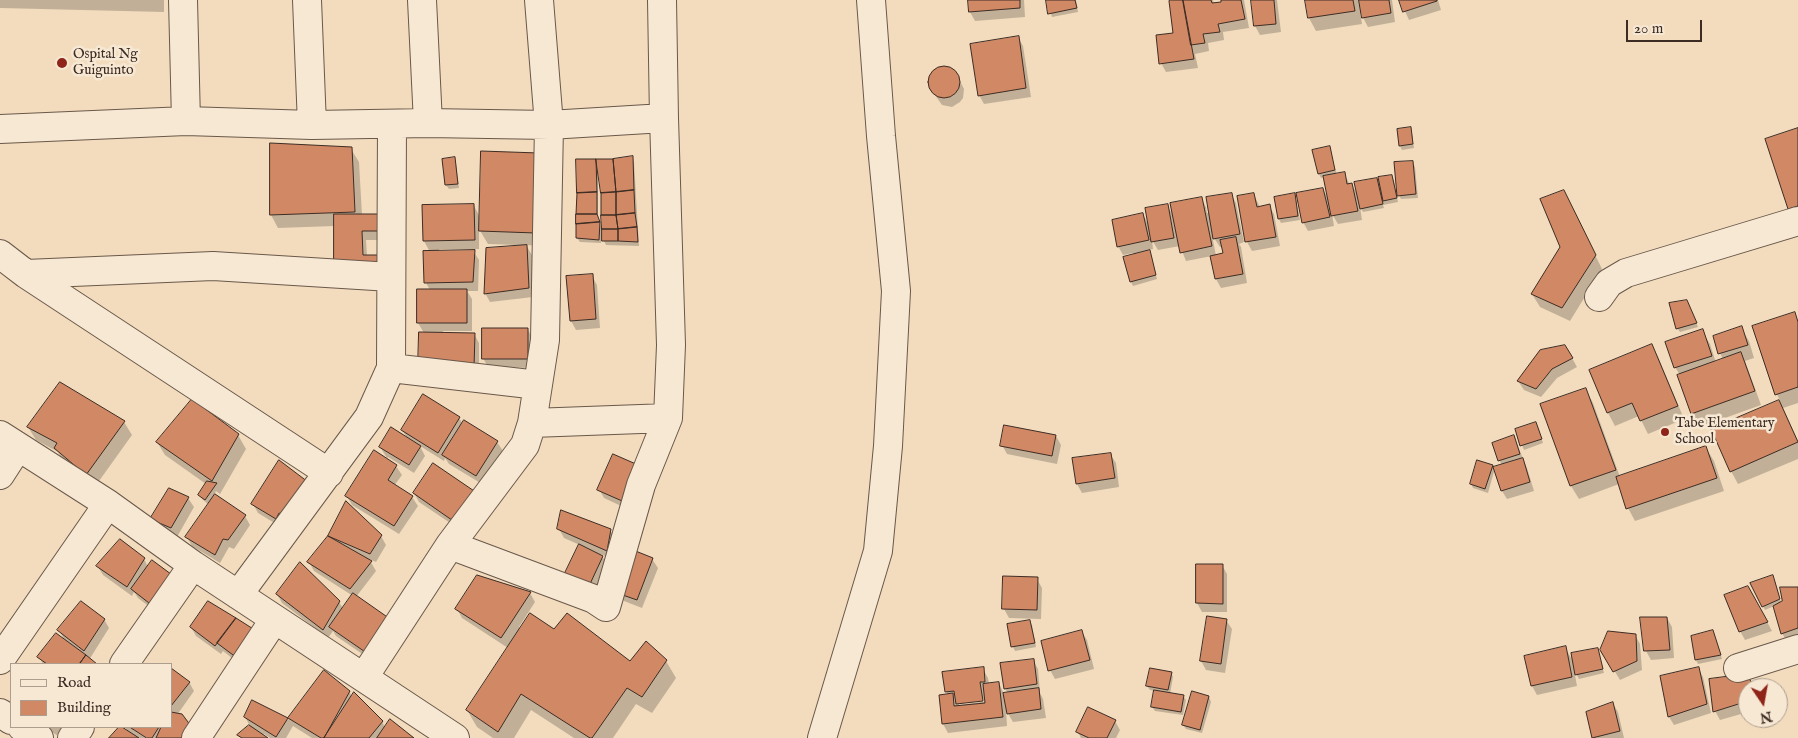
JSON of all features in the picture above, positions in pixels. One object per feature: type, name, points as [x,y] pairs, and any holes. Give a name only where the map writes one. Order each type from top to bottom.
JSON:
[{"type":"street","points":[[182,0],[186,121]]},
{"type":"street","points":[[307,0],[312,125]]},
{"type":"street","points":[[422,0],[428,123]]},
{"type":"street","points":[[364,677],[450,546],[525,445],[532,424],[545,340],[549,125],[539,0]]},
{"type":"street","points":[[450,546],[594,599],[606,607],[641,485],[668,418],[671,344],[662,0]]},
{"type":"street","points":[[822,738],[878,550],[888,446],[896,291],[881,136],[871,0]]},
{"type":"street","points":[[0,129],[186,121],[312,125],[428,123],[549,125],[664,118]]},
{"type":"street","points":[[238,595],[369,417],[391,368],[392,124]]},
{"type":"street","points":[[1599,297],[1608,283],[1626,273],[1798,221]]},
{"type":"street","points":[[0,254],[26,274],[329,473]]},
{"type":"street","points":[[26,274],[213,266],[390,277]]},
{"type":"street","points":[[391,368],[538,385]]},
{"type":"street","points":[[532,424],[668,418]]},
{"type":"street","points":[[0,475],[9,441],[108,504],[274,620],[455,738]]},
{"type":"street","points":[[0,660],[108,504]]},
{"type":"street","points":[[125,663],[193,565]]},
{"type":"street","points":[[208,734],[274,620]]},
{"type":"street","points":[[1738,668],[1798,649]]},
{"type":"street","points":[[24,728],[39,738]]},
{"type":"building","points":[[968,0],[1020,0],[1020,8],[969,12]]},
{"type":"building","points":[[1046,0],[1075,0],[1077,8],[1048,14]]},
{"type":"building","points":[[1183,0],[1194,59],[1159,64],[1156,35],[1173,33],[1169,1]]},
{"type":"building","points":[[1183,0],[1211,0],[1212,3],[1221,2],[1221,0],[1241,0],[1245,19],[1218,24],[1220,32],[1203,34],[1205,43],[1191,45]]},
{"type":"building","points":[[1251,0],[1274,0],[1276,24],[1254,26]]},
{"type":"building","points":[[1305,0],[1353,0],[1355,11],[1308,18]]},
{"type":"building","points":[[1359,0],[1389,0],[1391,13],[1362,18]]},
{"type":"building","points":[[1399,0],[1437,0],[1437,1],[1403,12]]},
{"type":"building","points":[[1019,36],[1026,88],[978,96],[970,44]]},
{"type":"building","points":[[944,66],[950,67],[955,71],[959,76],[959,88],[955,93],[950,97],[944,98],[938,97],[933,93],[929,88],[928,82],[929,76],[933,71],[938,67]]},
{"type":"building","points":[[1411,127],[1413,144],[1399,146],[1397,129]]},
{"type":"building","points":[[1798,128],[1798,206],[1788,209],[1765,139]]},
{"type":"building","points":[[270,143],[352,147],[355,212],[270,215]]},
{"type":"building","points":[[1330,146],[1335,170],[1318,174],[1312,150]]},
{"type":"building","points":[[481,151],[539,153],[536,233],[479,231]]},
{"type":"building","points":[[633,156],[634,190],[616,192],[613,159]]},
{"type":"building","points":[[455,157],[458,184],[445,185],[442,159]]},
{"type":"building","points":[[576,159],[596,159],[597,192],[577,193]]},
{"type":"building","points":[[596,159],[613,159],[616,192],[601,193]]},
{"type":"building","points":[[1413,161],[1416,194],[1397,196],[1394,162]]},
{"type":"building","points":[[1345,172],[1347,184],[1352,183],[1358,211],[1331,216],[1323,176]]},
{"type":"building","points":[[1392,175],[1397,198],[1383,201],[1378,177]]},
{"type":"building","points":[[1377,178],[1383,204],[1360,209],[1354,182]]},
{"type":"building","points":[[1323,188],[1330,217],[1302,223],[1296,193]]},
{"type":"building","points":[[634,190],[635,213],[616,215],[616,192]]},
{"type":"building","points":[[1564,190],[1596,255],[1562,308],[1531,294],[1560,247],[1540,199]]},
{"type":"building","points":[[597,192],[597,214],[576,214],[577,193]]},
{"type":"building","points":[[616,192],[616,215],[601,215],[601,193]]},
{"type":"building","points":[[1232,193],[1240,234],[1213,239],[1206,197]]},
{"type":"building","points":[[1254,193],[1257,207],[1270,204],[1276,237],[1245,242],[1237,196]]},
{"type":"building","points":[[1295,193],[1298,216],[1278,219],[1274,197]]},
{"type":"building","points":[[1202,197],[1212,246],[1180,253],[1170,203]]},
{"type":"building","points":[[474,204],[475,240],[423,241],[422,205]]},
{"type":"building","points":[[1168,204],[1174,238],[1151,242],[1145,208]]},
{"type":"building","points":[[635,213],[637,227],[618,229],[616,215]]},
{"type":"building","points":[[1143,213],[1149,240],[1117,247],[1112,220]]},
{"type":"building","points":[[334,214],[383,214],[382,231],[362,231],[363,255],[381,255],[381,272],[334,268]]},
{"type":"building","points":[[576,214],[597,214],[600,222],[576,224]]},
{"type":"building","points":[[601,215],[616,215],[618,229],[602,229]]},
{"type":"building","points":[[600,222],[599,240],[576,238],[576,224]]},
{"type":"building","points":[[637,227],[638,242],[618,241],[618,229]]},
{"type":"building","points":[[602,229],[618,229],[618,241],[602,241]]},
{"type":"building","points":[[1236,237],[1243,274],[1215,279],[1210,256],[1223,253],[1220,240]]},
{"type":"building","points":[[527,245],[529,288],[484,294],[486,248]]},
{"type":"building","points":[[475,250],[473,282],[424,283],[423,251]]},
{"type":"building","points":[[1150,250],[1156,275],[1130,282],[1123,257]]},
{"type":"building","points":[[593,274],[596,319],[570,321],[566,276]]},
{"type":"building","points":[[417,289],[467,289],[467,323],[417,323]]},
{"type":"building","points":[[1687,300],[1697,323],[1676,329],[1669,303]]},
{"type":"building","points":[[1795,312],[1798,322],[1798,387],[1775,395],[1752,326]]},
{"type":"building","points":[[1742,326],[1748,345],[1718,354],[1713,336]]},
{"type":"building","points":[[482,328],[528,328],[528,359],[482,359]]},
{"type":"building","points":[[1703,329],[1712,356],[1674,368],[1665,342]]},
{"type":"building","points":[[419,332],[475,333],[474,368],[418,367]]},
{"type":"building","points":[[1652,344],[1678,406],[1640,421],[1632,403],[1607,413],[1589,370]]},
{"type":"building","points":[[1565,345],[1573,358],[1552,369],[1536,389],[1517,381],[1540,350]]},
{"type":"building","points":[[1741,352],[1755,391],[1691,414],[1677,375]]},
{"type":"building","points":[[60,382],[125,421],[86,475],[54,448],[57,443],[27,427]]},
{"type":"building","points":[[1586,388],[1616,470],[1570,486],[1540,404]]},
{"type":"building","points":[[423,394],[460,417],[438,453],[401,430]]},
{"type":"building","points":[[192,399],[239,434],[212,481],[156,442]]},
{"type":"building","points":[[1779,400],[1798,442],[1730,472],[1711,429]]},
{"type":"building","points":[[464,420],[498,441],[476,476],[442,455]]},
{"type":"building","points":[[1536,422],[1542,439],[1520,446],[1515,429]]},
{"type":"building","points":[[1004,425],[1056,435],[1052,456],[1000,446]]},
{"type":"building","points":[[391,427],[421,446],[409,465],[379,447]]},
{"type":"building","points":[[1514,435],[1520,454],[1498,461],[1492,443]]},
{"type":"building","points":[[1706,446],[1717,478],[1626,509],[1616,477]]},
{"type":"building","points":[[374,450],[397,465],[388,480],[413,496],[394,526],[345,496]]},
{"type":"building","points":[[1111,453],[1115,478],[1076,484],[1072,458]]},
{"type":"building","points":[[613,454],[645,468],[629,504],[597,490]]},
{"type":"building","points":[[1523,458],[1530,482],[1501,491],[1493,467]]},
{"type":"building","points":[[279,460],[308,482],[285,516],[279,513],[276,519],[251,504]]},
{"type":"building","points":[[1477,460],[1493,465],[1485,489],[1470,484]]},
{"type":"building","points":[[433,463],[480,495],[459,525],[413,493]]},
{"type":"building","points":[[207,481],[217,483],[205,500],[198,495]]},
{"type":"building","points":[[169,488],[189,497],[171,528],[150,519]]},
{"type":"building","points":[[215,494],[246,515],[228,540],[223,539],[215,555],[185,537]]},
{"type":"building","points":[[346,501],[382,535],[370,554],[328,536]]},
{"type":"building","points":[[561,510],[611,529],[607,551],[557,529]]},
{"type":"building","points":[[328,536],[372,561],[350,589],[307,562]]},
{"type":"building","points":[[120,539],[145,558],[127,587],[96,566]]},
{"type":"building","points":[[579,544],[603,556],[590,584],[565,573]]},
{"type":"building","points":[[633,550],[653,558],[637,600],[617,593]]},
{"type":"building","points":[[152,560],[179,580],[158,610],[131,589]]},
{"type":"building","points":[[300,562],[340,601],[323,630],[276,594]]},
{"type":"building","points":[[1196,564],[1223,564],[1223,604],[1196,603]]},
{"type":"building","points":[[477,575],[531,592],[501,638],[455,609]]},
{"type":"building","points":[[1773,575],[1780,599],[1762,607],[1750,583]]},
{"type":"building","points":[[1003,576],[1038,577],[1037,610],[1002,609]]},
{"type":"building","points":[[1748,586],[1768,622],[1739,632],[1724,595]]},
{"type":"building","points":[[1780,587],[1798,587],[1798,628],[1781,634],[1773,606],[1782,601]]},
{"type":"building","points":[[353,593],[393,621],[371,656],[329,627]]},
{"type":"building","points":[[81,601],[105,619],[84,651],[57,630]]},
{"type":"building","points":[[208,601],[236,618],[215,646],[190,627]]},
{"type":"building","points":[[530,613],[554,629],[567,613],[630,661],[646,641],[667,660],[642,697],[627,688],[592,738],[521,694],[498,732],[466,710]]},
{"type":"building","points":[[1207,616],[1227,619],[1221,664],[1200,661]]},
{"type":"building","points":[[1640,617],[1667,617],[1670,650],[1644,651]]},
{"type":"building","points":[[236,618],[258,632],[241,661],[217,643]]},
{"type":"building","points":[[1030,620],[1035,643],[1011,647],[1007,624]]},
{"type":"building","points":[[1082,630],[1090,660],[1048,671],[1041,641]]},
{"type":"building","points":[[1713,630],[1721,655],[1695,660],[1691,636]]},
{"type":"building","points":[[1608,631],[1636,634],[1637,661],[1613,672],[1600,650]]},
{"type":"building","points":[[56,633],[86,655],[80,663],[46,663],[37,657]]},
{"type":"building","points":[[1566,646],[1572,677],[1531,686],[1524,656]]},
{"type":"building","points":[[1598,648],[1603,669],[1575,675],[1571,653]]},
{"type":"building","points":[[86,655],[96,663],[81,663]]},
{"type":"building","points":[[1034,659],[1037,684],[1004,689],[1000,663]]},
{"type":"building","points":[[984,667],[985,682],[980,682],[983,701],[956,704],[954,691],[945,692],[942,672]]},
{"type":"building","points":[[1699,667],[1707,704],[1668,717],[1660,676]]},
{"type":"building","points":[[1150,668],[1172,672],[1168,690],[1146,686]]},
{"type":"building","points":[[172,669],[190,682],[172,705]]},
{"type":"building","points":[[324,670],[350,691],[324,738],[321,738],[288,718]]},
{"type":"building","points":[[1748,674],[1749,678],[1738,678],[1738,704],[1713,712],[1709,679]]},
{"type":"building","points":[[999,682],[1003,717],[942,724],[939,695],[953,693],[954,706],[985,703],[983,684]]},
{"type":"building","points":[[1039,688],[1041,709],[1007,714],[1003,693]]},
{"type":"building","points":[[1154,690],[1184,695],[1181,712],[1151,707]]},
{"type":"building","points":[[1192,691],[1209,696],[1200,730],[1182,725]]},
{"type":"building","points":[[354,692],[383,721],[369,738],[324,738]]},
{"type":"building","points":[[252,700],[288,718],[276,737],[244,717]]},
{"type":"building","points":[[1613,702],[1620,731],[1592,738],[1586,712]]},
{"type":"building","points":[[1088,707],[1116,720],[1107,738],[1089,738],[1076,732]]},
{"type":"building","points":[[172,712],[182,714],[194,730],[189,738],[156,738],[161,728],[172,728]]},
{"type":"building","points":[[390,719],[414,738],[377,738]]},
{"type":"building","points":[[249,725],[268,738],[242,738],[237,735]]},
{"type":"building","points":[[118,728],[124,728],[139,738],[109,738]]},
{"type":"building","points":[[132,728],[158,728],[152,738],[147,738]]},
{"type":"place","name":"Ospital Ng Guiguinto","points":[[62,63]]},
{"type":"place","name":"Tabe Elementary School","points":[[1665,432]]}]
